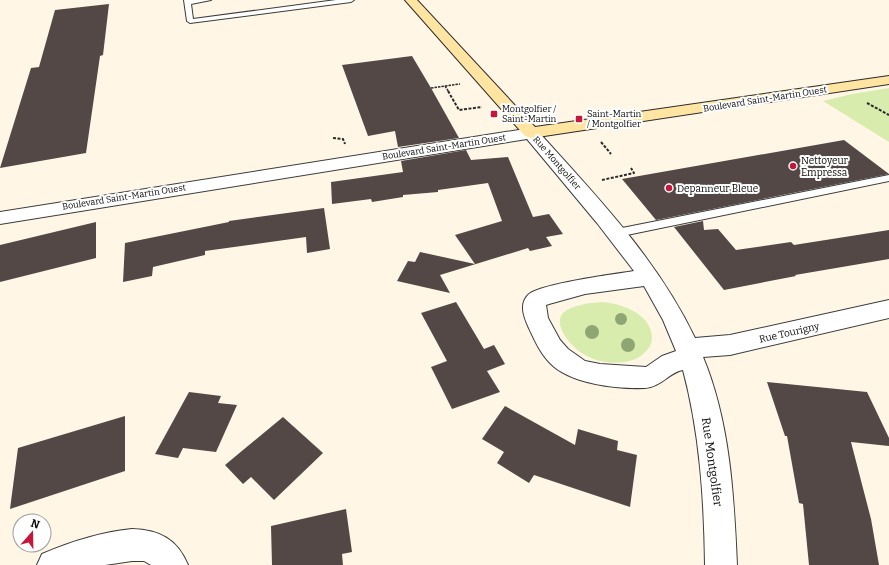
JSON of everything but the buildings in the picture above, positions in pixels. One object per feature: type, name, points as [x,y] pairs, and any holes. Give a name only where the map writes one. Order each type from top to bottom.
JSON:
[{"type":"main road","name":"Rue Montgolfier","points":[[411,0],[531,133]]},
{"type":"main road","name":"Boulevard Saint-Martin Ouest","points":[[531,133],[889,80]]},
{"type":"street","name":"Boulevard Saint-Martin Ouest","points":[[0,218],[531,133]]},
{"type":"street","name":"Rue Montgolfier","points":[[531,133],[617,233],[650,277],[675,320],[690,354],[701,391],[713,450],[720,523],[721,565]]},
{"type":"street","points":[[650,277],[580,288],[542,297],[536,300],[534,310],[545,337],[559,358],[571,366],[586,372],[606,375],[648,377],[690,354]]},
{"type":"street","name":"Rue Tourigny","points":[[690,354],[889,309]]},
{"type":"street","points":[[53,565],[92,553],[138,544],[154,547],[165,555],[172,565]]},
{"type":"lane","points":[[208,0],[187,1],[190,21],[351,0]]},
{"type":"lane","points":[[617,233],[889,178]]},
{"type":"path","points":[[431,88],[466,84]]},
{"type":"path","points":[[445,86],[458,110],[486,107]]},
{"type":"path","points":[[864,101],[889,116]]},
{"type":"path","points":[[333,138],[343,139]]},
{"type":"path","points":[[600,141],[611,154]]},
{"type":"path","points":[[596,182],[632,174],[634,172],[631,168]]},
{"type":"green space","points":[[889,88],[889,142],[823,101],[852,94]]},
{"type":"green space","points":[[601,302],[625,307],[640,316],[646,322],[650,329],[652,340],[649,347],[642,355],[636,359],[620,363],[604,362],[588,357],[573,346],[569,341],[560,323],[560,318],[563,313],[576,306]]},
{"type":"place","name":"Montgolfier / Saint-Martin","points":[[494,114]]},
{"type":"place","name":"Saint-Martin / Montgolfier","points":[[579,119]]},
{"type":"place","name":"Nettoyeur Empressa","points":[[793,166]]},
{"type":"place","name":"Depanneur Bleue","points":[[669,188]]}]
